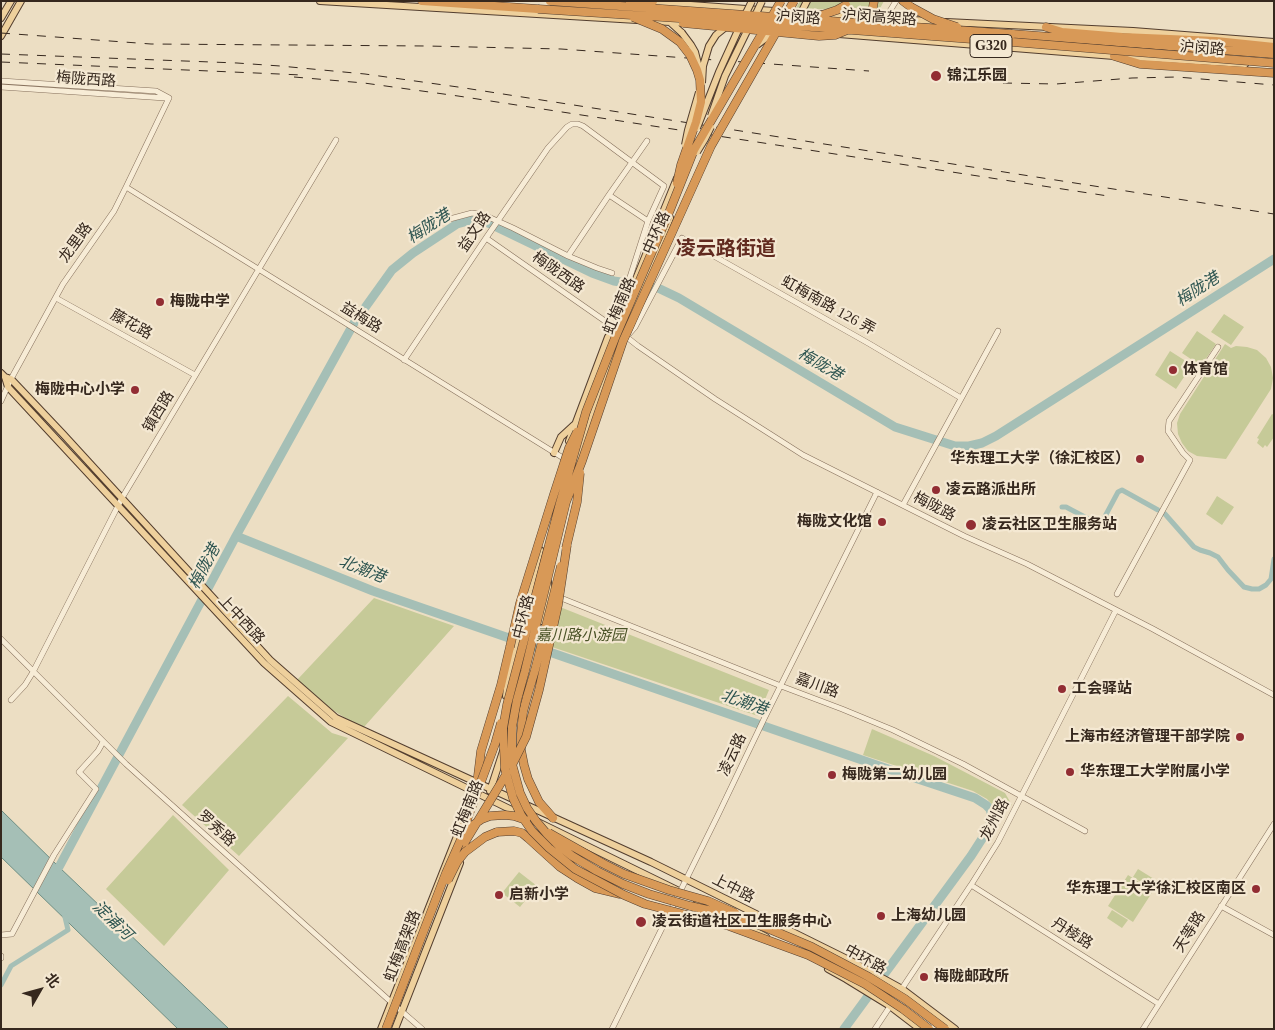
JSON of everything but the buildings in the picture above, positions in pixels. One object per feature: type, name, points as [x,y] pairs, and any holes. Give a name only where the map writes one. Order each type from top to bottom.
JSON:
[{"type":"highway","name":"沪闵高架路","points":[[422,1],[809,19],[1274,52]]},
{"type":"highway","name":"沪闵高架路","points":[[550,1],[604,9],[772,24],[954,37],[1274,65]]},
{"type":"highway","points":[[604,9],[653,1]]},
{"type":"highway","name":"中环路","points":[[781,1],[694,150],[586,412],[506,705],[503,728],[505,769],[513,798],[521,815],[532,830],[560,858],[582,873],[645,904],[729,926],[808,955],[865,984],[929,1029]]},
{"type":"highway","name":"中环路","points":[[794,1],[711,146],[623,341],[577,465],[566,502],[517,700],[512,727],[512,764],[520,793],[536,821],[559,846],[596,871],[649,894],[734,916],[812,947],[869,977],[905,999],[945,1029]]},
{"type":"highway","points":[[809,19],[844,7],[850,1]]},
{"type":"highway","points":[[632,17],[685,24],[819,36],[835,35],[845,32],[868,18],[874,1]]},
{"type":"highway","points":[[903,1],[915,10],[966,31]]},
{"type":"highway","points":[[604,9],[632,17],[662,29],[680,42],[690,55],[697,70],[700,80],[701,102],[681,165],[670,210]]},
{"type":"highway","points":[[1046,27],[1062,32],[1122,37],[1134,40],[1216,41],[1274,47]]},
{"type":"highway","points":[[1050,36],[1062,32]]},
{"type":"highway","points":[[1114,56],[1140,64],[1274,73]]},
{"type":"highway","points":[[477,784],[481,751],[500,685],[515,649],[520,603],[569,448],[586,412]]},
{"type":"highway","points":[[553,818],[539,802],[528,779],[521,750],[521,734],[527,697],[577,502],[577,465]]},
{"type":"highway","points":[[448,874],[465,842],[507,775],[526,737],[558,608],[567,545]]},
{"type":"highway","points":[[448,874],[506,705]]},
{"type":"highway","points":[[506,743],[524,710]]},
{"type":"highway","points":[[457,846],[467,830],[482,819],[499,815],[514,816],[532,823],[624,874],[669,890],[708,900],[752,923]]},
{"type":"highway","points":[[448,874],[465,852],[485,837],[497,832],[514,830],[522,833],[560,867],[577,878],[595,888],[624,895]]},
{"type":"highway","name":"虹梅高架路","points":[[386,1029],[448,874]]},
{"type":"highway","name":"虹梅高架路","points":[[390,1029],[448,874]]},
{"type":"main road","points":[[1,18],[11,1]]},
{"type":"main road","points":[[1,36],[21,1]]},
{"type":"main road","name":"沪闵路","points":[[320,1],[726,25],[1114,56],[1274,65]]},
{"type":"main road","name":"沪闵路","points":[[562,1],[567,6],[604,9],[1001,35],[1010,33],[1134,40],[1274,52]]},
{"type":"main road","name":"沪闵路","points":[[631,1],[885,19],[1133,31],[1274,42]]},
{"type":"main road","points":[[726,25],[743,1]]},
{"type":"main road","name":"虹梅南路","points":[[381,1029],[477,784],[490,756],[508,687],[509,672],[523,629],[533,588],[539,553],[575,424],[608,338],[615,328],[632,290],[719,72],[752,1]]},
{"type":"main road","name":"虹梅南路","points":[[548,594],[560,572],[577,465],[602,386],[625,335],[725,76],[762,1]]},
{"type":"main road","points":[[790,30],[808,1]]},
{"type":"main road","points":[[685,159],[685,142],[702,83],[706,53],[712,40],[724,28],[741,18]]},
{"type":"main road","points":[[670,22],[682,32],[695,52],[702,83]]},
{"type":"main road","points":[[697,152],[729,87],[748,55],[763,39],[783,27],[799,24],[894,32],[1001,35],[1117,53],[1129,57]]},
{"type":"main road","points":[[1010,33],[1021,26]]},
{"type":"main road","name":"虹梅南路","points":[[395,1029],[491,789],[506,743],[548,594],[548,577],[601,376],[614,339],[615,328]]},
{"type":"main road","name":"虹梅南路","points":[[533,588],[558,508],[612,377],[625,335]]},
{"type":"main road","name":"上中西路","points":[[6,376],[8,387],[118,505],[198,587],[213,598],[270,660],[336,718],[491,789]]},
{"type":"main road","name":"上中西路","points":[[6,376],[122,498],[198,587],[211,606],[264,663],[331,722],[487,798]]},
{"type":"main road","points":[[589,388],[601,376]]},
{"type":"main road","points":[[602,386],[612,377]]},
{"type":"main road","points":[[554,453],[561,437],[575,424]]},
{"type":"main road","points":[[557,491],[558,508]]},
{"type":"main road","points":[[539,553],[548,543]]},
{"type":"main road","points":[[554,586],[558,595],[562,598]]},
{"type":"main road","name":"上中路","points":[[491,789],[686,879],[902,988],[955,1029]]},
{"type":"main road","name":"上中路","points":[[487,798],[680,891],[846,979],[890,1006],[920,1029]]},
{"type":"street","points":[[885,19],[896,1]]},
{"type":"street","points":[[1,81],[156,92],[168,98]]},
{"type":"street","name":"梅陇西路","points":[[1,86],[168,98]]},
{"type":"street","name":"龙里路","points":[[6,376],[18,370],[73,268],[106,223],[126,188],[168,98]]},
{"type":"street","name":"益文路","points":[[404,360],[548,148],[567,127],[572,124],[583,126],[632,162]]},
{"type":"street","name":"镇西路","points":[[11,700],[33,672],[122,498],[336,140]]},
{"type":"street","points":[[568,256],[647,141]]},
{"type":"street","points":[[615,328],[624,291],[648,222],[664,186],[632,162]]},
{"type":"street","name":"益梅路","points":[[126,188],[554,453],[577,465]]},
{"type":"street","points":[[609,195],[648,222]]},
{"type":"street","points":[[431,218],[446,220],[472,213],[484,215],[498,220],[568,256],[612,273]]},
{"type":"street","name":"梅陇西路","points":[[486,238],[615,328]]},
{"type":"street","name":"虹梅南路 126 弄","points":[[625,335],[635,327],[682,238],[960,398]]},
{"type":"street","name":"藤花路","points":[[56,298],[195,375]]},
{"type":"street","points":[[903,505],[998,331]]},
{"type":"street","name":"梅陇路","points":[[625,335],[672,370],[803,455],[964,536],[1027,564],[1274,695]]},
{"type":"street","points":[[1117,594],[1190,460],[1168,431],[1169,422],[1218,347]]},
{"type":"street","points":[[1,401],[8,387]]},
{"type":"street","name":"凌云路","points":[[612,1029],[877,492]]},
{"type":"street","name":"嘉川路","points":[[533,588],[842,709],[917,741],[1085,831]]},
{"type":"street","name":"龙州路","points":[[875,1029],[998,842],[1116,610]]},
{"type":"street","name":"罗秀路","points":[[1,639],[113,752],[422,1029]]},
{"type":"street","points":[[1,935],[12,934],[52,860],[96,789],[79,772],[98,751],[103,742]]},
{"type":"street","name":"天等路","points":[[1143,1029],[1274,824]]},
{"type":"street","name":"丹棱路","points":[[971,885],[1159,1004]]},
{"type":"street","points":[[1221,906],[1274,935]]},
{"type":"green space","points":[[800,1],[884,1],[878,12],[796,8]]},
{"type":"green space","points":[[1224,314],[1244,327],[1231,345],[1211,332]]},
{"type":"green space","points":[[1197,331],[1216,344],[1201,366],[1182,353]]},
{"type":"green space","points":[[1225,344],[1231,348],[1236,346],[1257,350],[1266,358],[1271,367],[1273,378],[1271,389],[1226,459],[1197,456],[1188,451],[1182,443],[1178,434],[1177,423],[1180,414]]},
{"type":"green space","name":"体育馆","points":[[1170,351],[1192,365],[1176,389],[1155,375]]},
{"type":"green space","points":[[1272,414],[1274,415],[1274,437],[1267,447],[1265,445],[1263,448],[1257,443],[1259,439],[1257,438]]},
{"type":"green space","points":[[1217,496],[1234,507],[1222,525],[1206,514]]},
{"type":"green space","points":[[374,598],[454,626],[364,727],[350,721],[328,707],[297,680]]},
{"type":"green space","name":"嘉川路小游园","points":[[560,607],[769,690],[758,716],[552,647]]},
{"type":"green space","points":[[288,696],[332,733],[348,738],[239,856],[182,805]]},
{"type":"green space","points":[[872,729],[934,756],[1005,793],[1012,805],[998,811],[987,799],[973,791],[863,755]]},
{"type":"green space","points":[[173,815],[229,870],[164,946],[106,889]]},
{"type":"green space","points":[[1138,869],[1154,879],[1149,887],[1133,877]]},
{"type":"green space","points":[[519,872],[537,886],[520,907],[502,893]]},
{"type":"green space","points":[[1128,875],[1153,891],[1133,922],[1108,906]]},
{"type":"green space","points":[[1112,910],[1128,920],[1122,928],[1107,918]]},
{"type":"water","name":"淀浦河","points":[[1,810],[229,1029],[178,1029],[1,857]]},
{"type":"waterway","name":"梅陇港","points":[[59,867],[236,536],[354,323],[392,270],[413,253],[457,224],[472,220],[484,221],[592,273],[614,281],[658,288],[679,298],[895,427],[955,446],[969,446],[982,443],[996,436],[1274,259]]},
{"type":"waterway","points":[[1062,507],[1066,507],[1100,525],[1118,492],[1122,490],[1158,510]]},
{"type":"waterway","points":[[1165,514],[1194,547],[1218,557],[1244,587],[1259,589],[1266,585],[1271,579],[1274,559]]},
{"type":"waterway","name":"北潮港","points":[[236,536],[373,591],[975,798],[986,805],[990,809],[992,816],[989,828],[971,856],[844,1029]]},
{"type":"waterway","name":"梅陇港","points":[[1,985],[11,966],[68,930],[64,913]]},
{"type":"railway","points":[[1,33],[151,44],[561,49],[869,71]]},
{"type":"railway","points":[[1,54],[237,63],[365,74],[1274,214]]},
{"type":"railway","points":[[1,62],[302,75]]},
{"type":"railway","points":[[294,77],[364,83],[458,96],[1108,196]]},
{"type":"railway","points":[[1003,83],[1056,84],[1132,78],[1177,77],[1274,85]]},
{"type":"place","name":"锦江乐园","points":[[936,76]]},
{"type":"place","name":"梅陇中学","points":[[160,302]]},
{"type":"place","name":"体育馆","points":[[1173,370]]},
{"type":"place","name":"梅陇中心小学","points":[[135,390]]},
{"type":"place","name":"华东理工大学（徐汇校区）","points":[[1140,459]]},
{"type":"place","name":"凌云路派出所","points":[[936,490]]},
{"type":"place","name":"梅陇文化馆","points":[[882,522]]},
{"type":"place","name":"凌云社区卫生服务站","points":[[971,525]]},
{"type":"place","name":"工会驿站","points":[[1062,689]]},
{"type":"place","name":"上海市经济管理干部学院","points":[[1240,737]]},
{"type":"place","name":"华东理工大学附属小学","points":[[1070,772]]},
{"type":"place","name":"梅陇第二幼儿园","points":[[832,775]]},
{"type":"place","name":"华东理工大学徐汇校区南区","points":[[1256,889]]},
{"type":"place","name":"启新小学","points":[[499,895]]},
{"type":"place","name":"上海幼儿园","points":[[881,916]]},
{"type":"place","name":"凌云街道社区卫生服务中心","points":[[641,922]]},
{"type":"place","name":"梅陇邮政所","points":[[924,977]]},
{"type":"district","name":"凌云路街道","points":[[726,250]]}]
